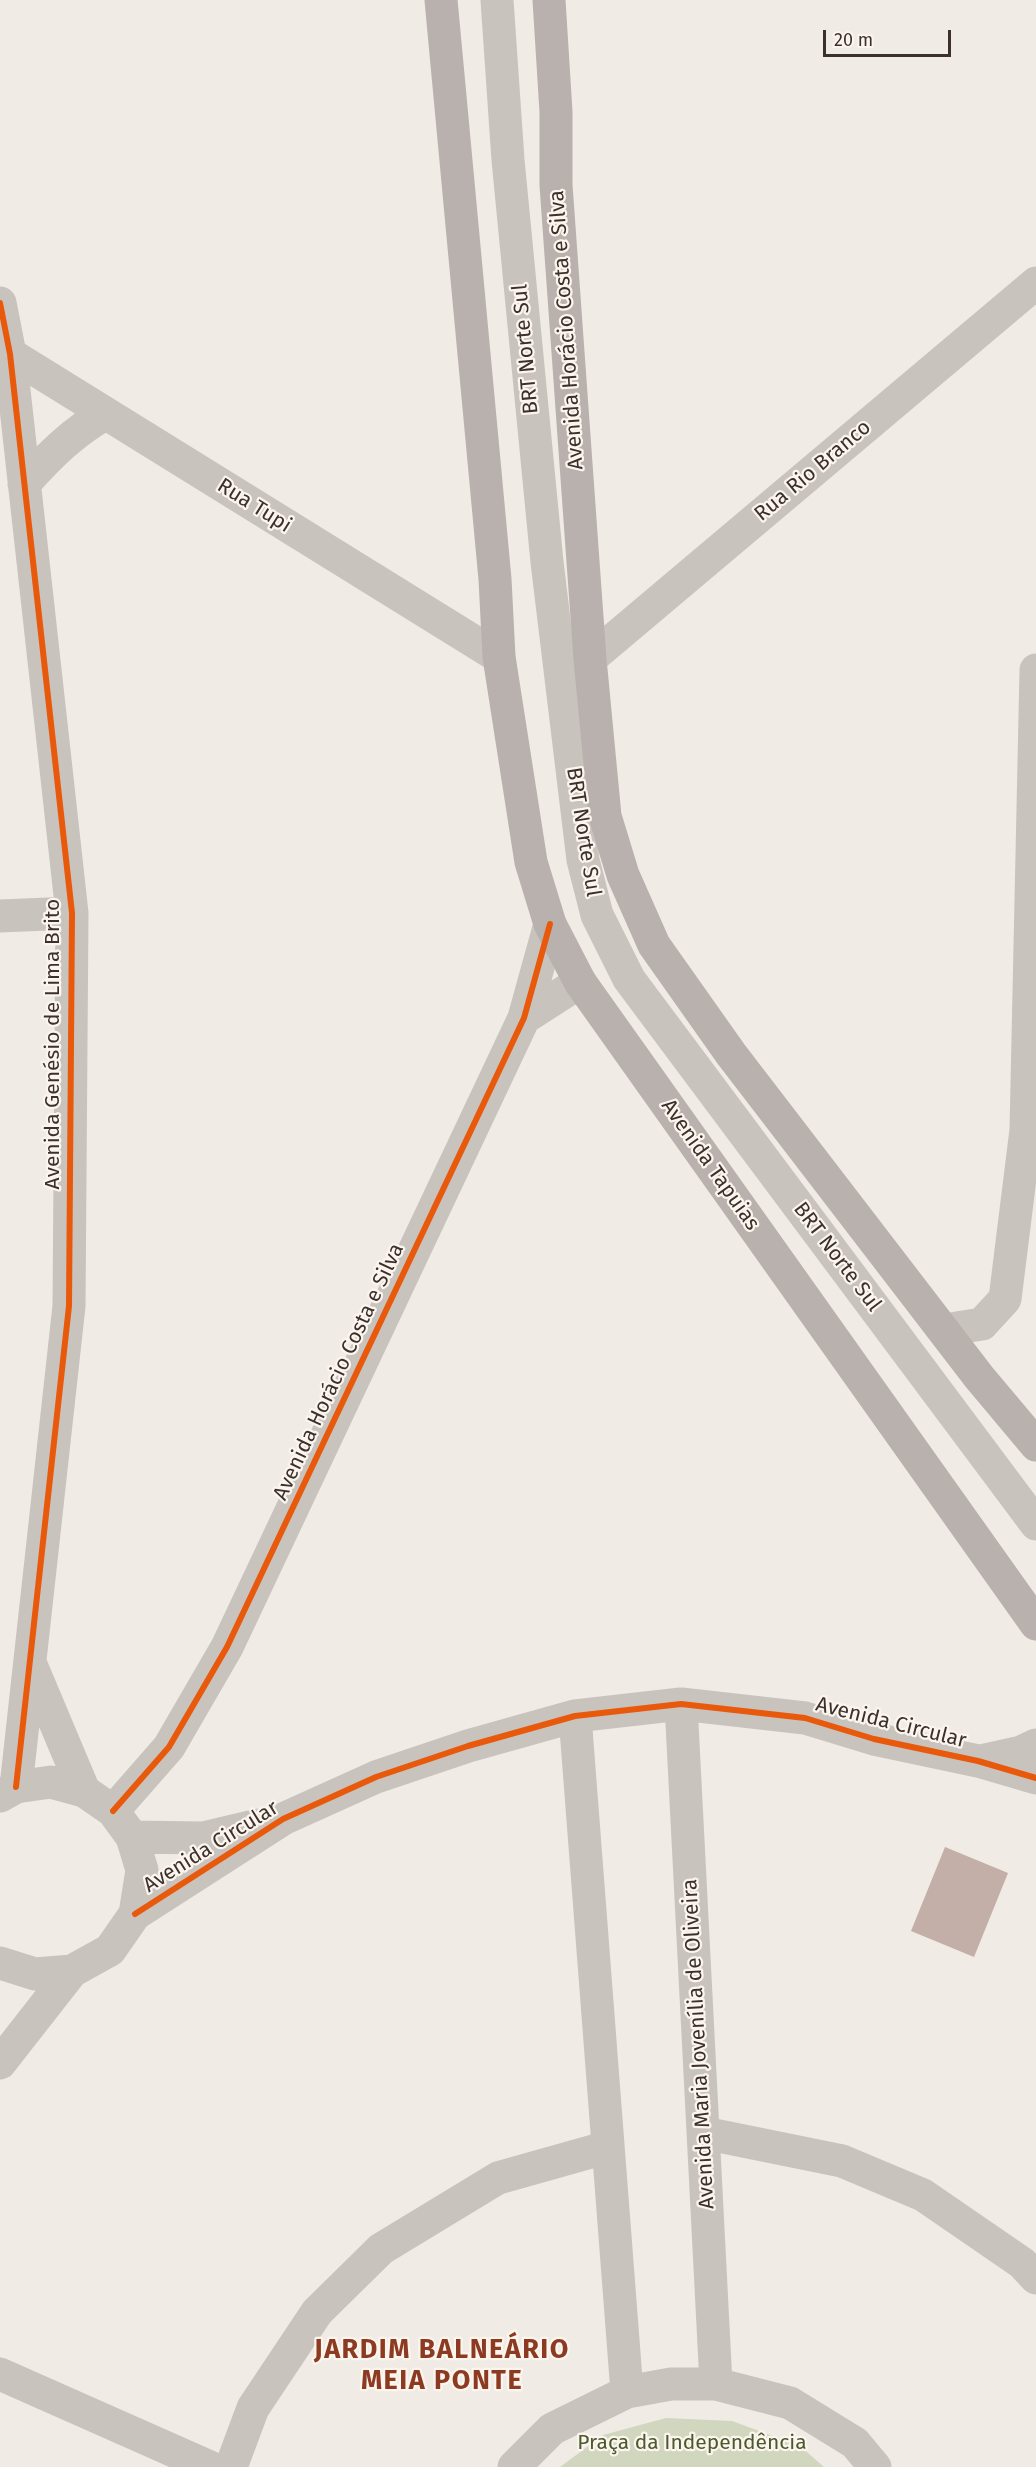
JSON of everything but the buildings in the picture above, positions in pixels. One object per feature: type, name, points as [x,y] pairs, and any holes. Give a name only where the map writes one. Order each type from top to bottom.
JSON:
[{"type":"main road","points":[[441,0],[495,579],[499,657]]},
{"type":"main road","name":"Avenida Horácio Costa e Silva","points":[[549,0],[556,112],[556,185],[590,659]]},
{"type":"main road","name":"Avenida Tapuias","points":[[499,657],[531,862],[550,924],[580,982],[1036,1624]]},
{"type":"main road","points":[[590,659],[605,816],[623,875],[654,945],[731,1054],[979,1377],[1036,1445]]},
{"type":"street","name":"BRT Norte Sul","points":[[497,0],[508,160],[547,562],[583,860],[597,915],[629,978],[1036,1524]]},
{"type":"street","name":"Rua Rio Branco","points":[[590,659],[1036,283]]},
{"type":"street","name":"Avenida Genésio de Lima Brito","points":[[0,303],[10,354],[72,913],[69,1306],[30,1664],[8,1791]]},
{"type":"street","name":"Rua Tupi","points":[[10,354],[499,657]]},
{"type":"street","points":[[24,484],[54,450],[86,425],[105,414]]},
{"type":"street","points":[[944,1330],[982,1324],[1005,1299],[1026,1130],[1036,670]]},
{"type":"street","points":[[0,916],[72,913]]},
{"type":"street","name":"Avenida Horácio Costa e Silva","points":[[113,1811],[169,1747],[227,1647],[524,1018],[550,924]]},
{"type":"street","points":[[524,1018],[580,982]]},
{"type":"street","points":[[1026,1130],[1036,1170]]},
{"type":"street","name":"Avenida Genésio de Lima Brito","points":[[30,1664],[84,1791]]},
{"type":"street","name":"Avenida Circular","points":[[135,1914],[283,1819],[376,1777],[468,1746],[575,1716],[681,1704],[805,1719],[874,1739],[978,1761],[1036,1778]]},
{"type":"street","name":"Avenida Maria Jovenília de Oliveira","points":[[681,1704],[716,2384]]},
{"type":"street","points":[[575,1716],[627,2392]]},
{"type":"street","name":"Avenida Circular","points":[[978,1761],[1021,1752],[1036,1745]]},
{"type":"street","points":[[0,2063],[72,1971],[110,1950],[135,1914],[142,1870],[132,1837],[113,1811],[84,1791],[51,1782],[8,1791]]},
{"type":"street","name":"Avenida Circular","points":[[132,1837],[203,1838],[283,1819]]},
{"type":"street","points":[[0,1963],[35,1974],[72,1971]]},
{"type":"street","points":[[704,2133],[842,2161],[923,2195],[1022,2263],[1036,2278]]},
{"type":"street","points":[[231,2467],[254,2408],[317,2312],[381,2249],[498,2178],[608,2147]]},
{"type":"street","points":[[0,2374],[210,2467]]},
{"type":"street","points":[[514,2467],[552,2429],[627,2392],[671,2384],[716,2384],[790,2403],[855,2444],[875,2467]]},
{"type":"green space","name":"Praça da Independência","points":[[666,2418],[732,2421],[800,2446],[824,2467],[560,2467],[603,2435]]},
{"type":"cycle path","points":[[0,303],[10,354],[72,913],[69,1306],[16,1787]]},
{"type":"cycle path","points":[[113,1811],[169,1747],[227,1647],[524,1018],[550,924]]},
{"type":"cycle path","points":[[135,1914],[283,1819],[376,1777],[468,1746],[575,1716],[681,1704],[805,1718],[874,1739],[978,1761],[1036,1778]]},
{"type":"district","name":"JARDIM BALNEÁRIO MEIA PONTE","points":[[442,2366]]}]
